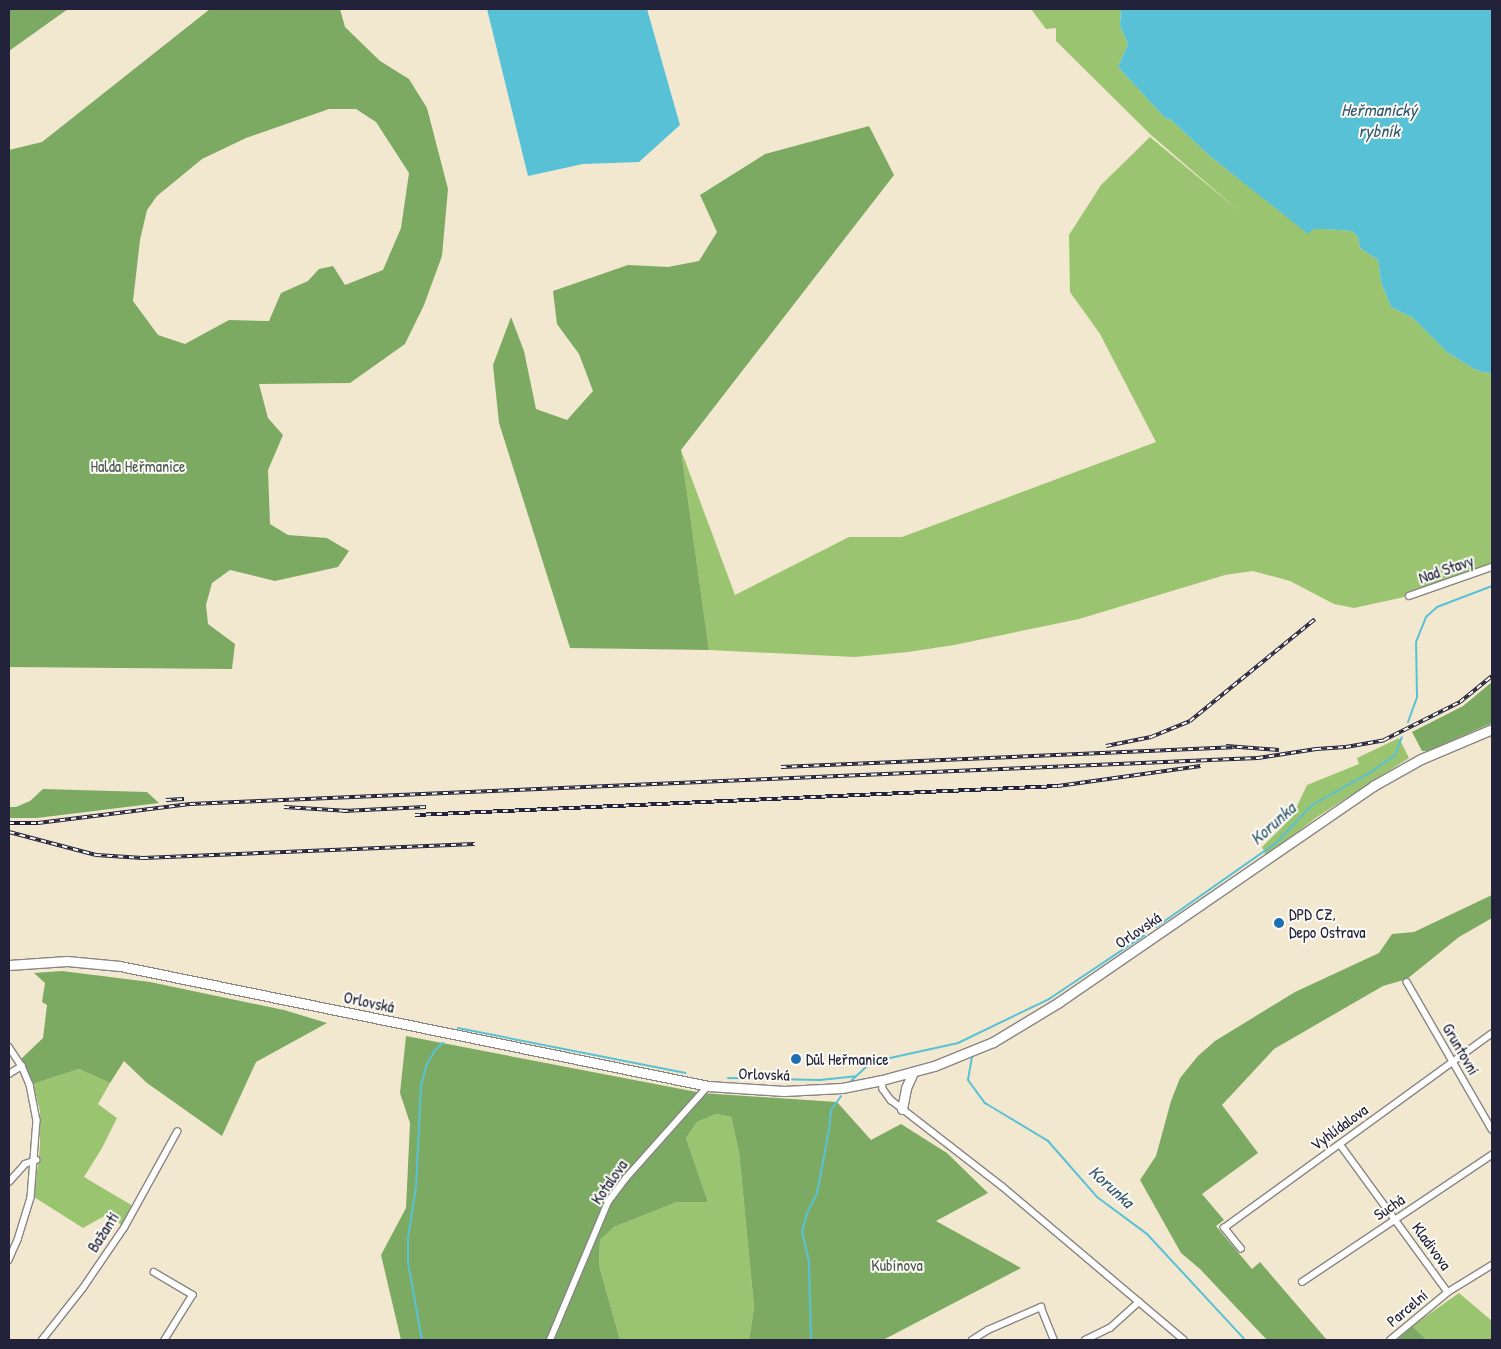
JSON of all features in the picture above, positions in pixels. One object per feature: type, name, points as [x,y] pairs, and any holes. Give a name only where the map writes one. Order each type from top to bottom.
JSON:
[{"type":"main road","name":"Orlovská","points":[[9,965],[68,961],[120,966],[708,1086],[801,1091],[842,1088],[913,1072],[960,1057],[1014,1031],[1373,786],[1422,759],[1492,729]]},
{"type":"main road","points":[[902,1108],[906,1088],[913,1072]]},
{"type":"street","name":"Nad Stavy","points":[[1410,596],[1492,567]]},
{"type":"street","name":"Gruntovní","points":[[1407,982],[1492,1129]]},
{"type":"street","name":"Vyhlídalova","points":[[1241,1249],[1224,1228],[1492,1033]]},
{"type":"street","points":[[9,1047],[22,1066],[30,1085],[36,1109],[36,1160],[32,1198],[9,1260]]},
{"type":"street","points":[[9,1074],[22,1066]]},
{"type":"street","points":[[882,1080],[887,1095],[902,1108],[977,1166],[1184,1340]]},
{"type":"street","name":"Kotalova","points":[[550,1340],[608,1202],[626,1178],[708,1086]]},
{"type":"street","name":"Bažantí","points":[[42,1340],[124,1228],[176,1132]]},
{"type":"street","name":"Kladivova","points":[[1340,1144],[1448,1292]]},
{"type":"street","name":"Suchá","points":[[1302,1282],[1492,1155]]},
{"type":"street","points":[[9,1182],[25,1164],[36,1160]]},
{"type":"street","name":"Parcelní","points":[[1390,1340],[1448,1292],[1492,1266]]},
{"type":"street","points":[[154,1272],[193,1295],[165,1340]]},
{"type":"street","points":[[1084,1340],[1110,1328],[1140,1302]]},
{"type":"street","points":[[972,1340],[988,1330],[1041,1307],[1054,1340]]},
{"type":"green space","points":[[9,9],[68,9],[9,51]]},
{"type":"green space","name":"Halda Heřmanice","points":[[210,9],[340,9],[345,27],[380,61],[409,79],[427,108],[448,189],[442,256],[424,305],[405,344],[350,383],[259,384],[268,418],[283,435],[268,470],[270,524],[288,535],[327,538],[349,551],[338,567],[275,581],[230,570],[212,583],[206,605],[208,624],[235,644],[232,669],[9,667],[9,150],[42,142]],"holes":[[[329,109],[356,109],[376,122],[409,173],[401,228],[383,270],[345,285],[333,266],[319,269],[308,281],[281,293],[269,321],[229,320],[185,344],[158,335],[133,301],[140,240],[147,210],[157,196],[202,159],[246,138]]]},
{"type":"green space","points":[[1031,9],[1121,9],[1120,26],[1128,44],[1118,67],[1165,118],[1171,120],[1211,157],[1308,233],[1314,229],[1352,231],[1358,237],[1360,248],[1378,260],[1381,282],[1391,307],[1413,318],[1448,353],[1476,370],[1492,374],[1492,567],[1409,596],[1354,608],[1334,604],[1290,581],[1253,571],[1225,575],[1079,619],[954,645],[908,652],[855,657],[709,650],[681,450],[735,595],[849,537],[902,537],[1156,442],[1100,334],[1070,292],[1069,235],[1101,185],[1150,137],[1239,211],[1151,135],[1056,41],[1056,28],[1046,29]]},
{"type":"green space","points":[[869,126],[894,175],[681,450],[709,650],[570,648],[499,423],[493,365],[511,317],[524,351],[536,409],[567,420],[593,391],[579,354],[557,324],[553,291],[628,265],[668,267],[699,261],[717,232],[700,195],[765,154]]},
{"type":"green space","points":[[1492,682],[1492,723],[1428,751],[1422,751],[1412,732],[1463,706]]},
{"type":"green space","points":[[1399,738],[1409,758],[1317,817],[1266,856],[1262,847],[1292,817],[1307,785],[1359,764],[1357,758]]},
{"type":"green space","points":[[43,789],[147,792],[159,803],[37,818],[9,818],[9,807],[16,807],[30,801]]},
{"type":"green space","points":[[1492,895],[1492,918],[1459,937],[1407,979],[1383,986],[1274,1049],[1222,1105],[1258,1153],[1202,1194],[1224,1220],[1216,1226],[1252,1269],[1260,1262],[1327,1340],[1267,1340],[1200,1269],[1181,1253],[1140,1180],[1156,1156],[1171,1101],[1180,1078],[1198,1056],[1215,1041],[1295,992],[1379,953],[1392,934],[1414,932]]},
{"type":"green space","points":[[62,971],[150,982],[284,1010],[327,1023],[256,1062],[222,1136],[147,1083],[124,1061],[110,1083],[79,1069],[33,1084],[21,1059],[43,1038],[47,1005],[42,1002],[45,983],[34,973]]},
{"type":"green space","name":"Kubínova","points":[[406,1036],[702,1093],[837,1102],[871,1140],[901,1124],[947,1153],[988,1193],[936,1221],[1021,1268],[883,1340],[749,1340],[754,1307],[739,1152],[731,1117],[716,1114],[697,1122],[686,1138],[708,1202],[677,1202],[614,1227],[600,1240],[599,1265],[620,1340],[401,1340],[381,1255],[406,1208],[410,1123],[400,1093]]},
{"type":"green space","points":[[79,1069],[110,1083],[98,1104],[117,1118],[102,1148],[84,1177],[133,1206],[121,1225],[108,1214],[83,1228],[34,1197],[40,1146],[40,1111],[33,1084]]},
{"type":"green space","points":[[716,1114],[731,1117],[739,1152],[754,1307],[749,1340],[620,1340],[599,1265],[600,1240],[614,1227],[677,1202],[708,1202],[686,1138],[697,1122]]},
{"type":"green space","points":[[1459,1293],[1492,1321],[1492,1340],[1427,1340],[1412,1326]]},
{"type":"green space","points":[[1412,1326],[1427,1340],[1397,1340]]},
{"type":"water","points":[[487,9],[647,9],[680,125],[639,162],[583,164],[528,176]]},
{"type":"water","name":"Heřmanický rybník","points":[[1121,9],[1492,9],[1492,374],[1476,370],[1448,353],[1413,318],[1391,307],[1381,282],[1378,260],[1360,248],[1358,237],[1352,231],[1314,229],[1308,234],[1211,157],[1171,120],[1165,118],[1118,67],[1128,44],[1120,26]]},
{"type":"waterway","name":"Korunka","points":[[1408,722],[1417,697],[1416,642],[1426,617],[1437,607],[1492,586]]},
{"type":"waterway","name":"Korunka","points":[[1156,927],[1276,843],[1312,805],[1371,772],[1395,755],[1402,737]]},
{"type":"waterway","name":"Korunka","points":[[881,1060],[958,1043],[1049,999],[1146,934]]},
{"type":"waterway","points":[[458,1028],[686,1073]]},
{"type":"waterway","points":[[422,1340],[408,1263],[408,1238],[416,1187],[421,1086],[427,1064],[435,1050],[443,1043]]},
{"type":"waterway","name":"Korunka","points":[[972,1057],[968,1080],[985,1103],[1048,1141],[1097,1197],[1147,1234],[1245,1340]]},
{"type":"waterway","points":[[851,1081],[870,1063]]},
{"type":"waterway","points":[[728,1078],[820,1080],[856,1076]]},
{"type":"waterway","points":[[811,1340],[809,1262],[802,1232],[807,1213],[817,1193],[831,1110],[841,1096]]},
{"type":"railway","points":[[1106,746],[1151,737],[1190,721],[1315,619]]},
{"type":"railway","points":[[9,823],[38,823],[190,804],[1258,758],[1316,749],[1346,747],[1384,740],[1460,702],[1492,676]]},
{"type":"railway","points":[[1226,746],[1279,750]]},
{"type":"railway","points":[[781,767],[1233,747]]},
{"type":"railway","points":[[415,815],[1058,786],[1201,766]]},
{"type":"railway","points":[[166,800],[184,799]]},
{"type":"railway","points":[[284,807],[349,811]]},
{"type":"railway","points":[[343,811],[426,807]]},
{"type":"railway","points":[[9,832],[96,855],[143,858],[475,844]]},
{"type":"place","name":"DPD CZ, Depo Ostrava","points":[[1279,923]]},
{"type":"place","name":"Důl Heřmanice","points":[[796,1059]]}]
